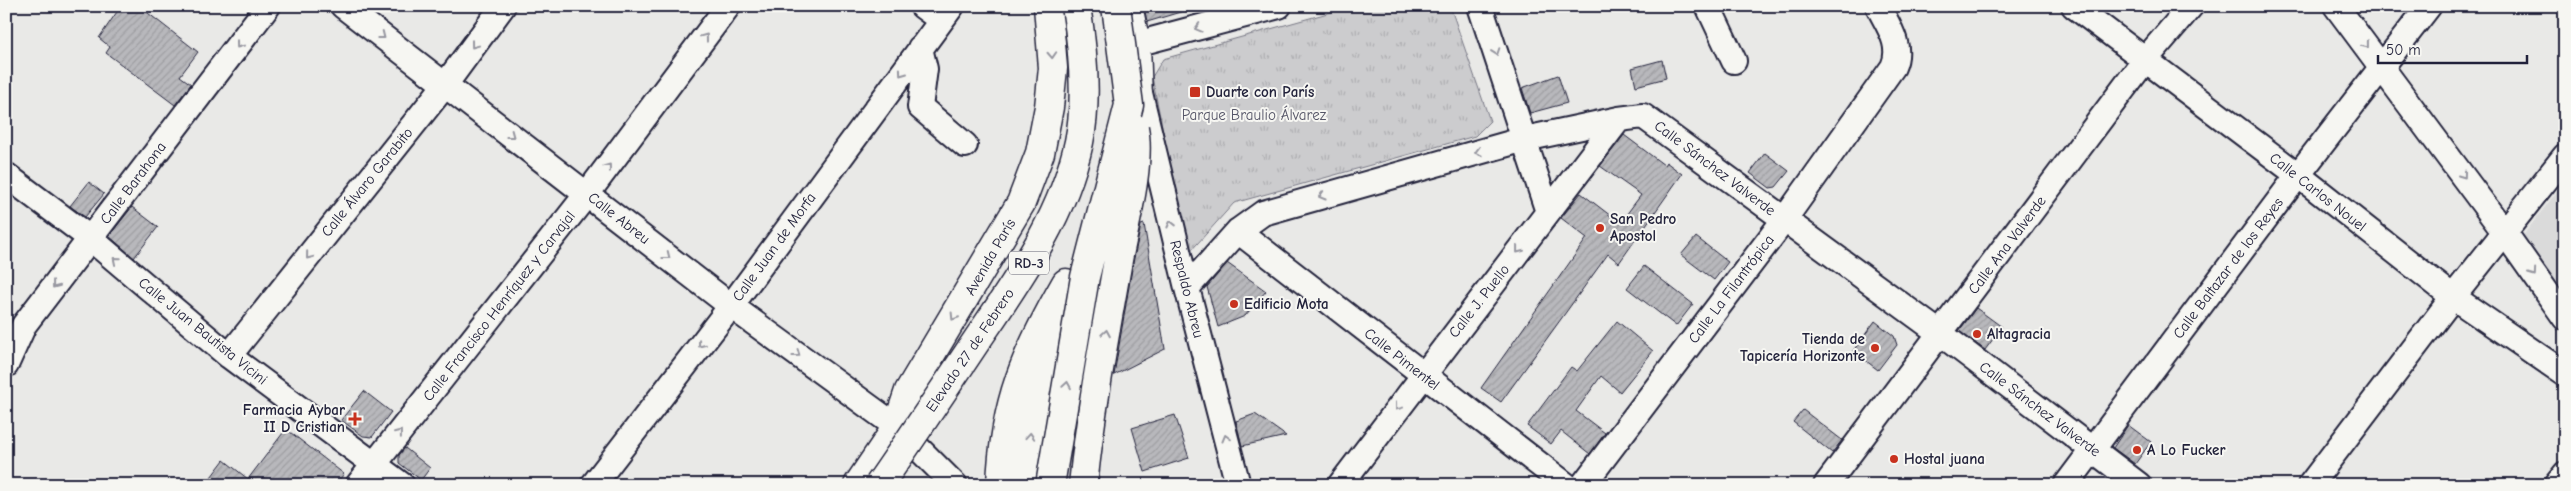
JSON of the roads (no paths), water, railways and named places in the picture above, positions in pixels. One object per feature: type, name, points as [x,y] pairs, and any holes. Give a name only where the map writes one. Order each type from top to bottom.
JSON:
[{"type":"main road","name":"Avenida París","points":[[858,485],[897,427],[909,391],[1021,203],[1040,153],[1049,107],[1052,68],[1048,6]]},
{"type":"main road","points":[[897,427],[924,397],[1011,270],[1056,182],[1067,144],[1075,68],[1066,6]]},
{"type":"main road","name":"Elevado 27 de Febrero","points":[[879,485],[1025,269],[1051,223],[1071,175],[1079,140],[1082,64],[1076,6]]},
{"type":"main road","name":"RD-3","points":[[1050,485],[1085,276],[1134,99],[1116,6]]},
{"type":"main road","name":"RD-3","points":[[1024,485],[1031,419],[1037,390],[1066,283],[1092,243],[1118,185],[1129,149],[1134,99],[1136,44],[1128,6]]},
{"type":"main road","points":[[1083,485],[1087,441],[1132,186],[1135,136],[1134,99]]},
{"type":"main road","points":[[1001,485],[1009,415],[1022,368],[1038,332],[1066,283]]},
{"type":"street","name":"Calle Barahona","points":[[6,365],[24,325],[268,6]]},
{"type":"street","name":"Calle Abreu","points":[[343,6],[731,306],[897,427],[954,485]]},
{"type":"street","name":"Calle Álvaro Garabito","points":[[229,356],[445,85],[503,6]]},
{"type":"street","name":"Calle Francisco Henríquez y Carvajal","points":[[358,485],[587,194],[728,6]]},
{"type":"street","points":[[922,6],[947,13]]},
{"type":"street","points":[[1136,44],[1279,6]]},
{"type":"street","points":[[1480,6],[1548,212]]},
{"type":"street","points":[[1708,6],[1734,60]]},
{"type":"street","name":"Calle La Filantrópica","points":[[1583,485],[1784,220],[1893,67],[1898,57],[1897,44],[1878,6]]},
{"type":"street","name":"Calle Carlos Nouel","points":[[2074,6],[2298,175],[2453,297],[2565,374]]},
{"type":"street","name":"Calle Ana Valverde","points":[[1826,485],[2145,60],[2191,6]]},
{"type":"street","points":[[2336,6],[2383,66],[2565,318]]},
{"type":"street","name":"Calle Baltazar de los Reyes","points":[[2066,485],[2298,175],[2430,6]]},
{"type":"street","name":"Calle Juan de Morfa","points":[[593,485],[731,306],[947,13]]},
{"type":"street","points":[[920,48],[925,69],[920,107],[966,145]]},
{"type":"street","name":"Respaldo Abreu","points":[[1134,99],[1187,288],[1238,485]]},
{"type":"street","name":"Calle Sánchez Valverde","points":[[1187,288],[1238,231],[1263,213],[1525,139],[1643,116],[1941,334],[2139,485]]},
{"type":"street","name":"Calle J. Puello","points":[[1340,485],[1422,375],[1620,119]]},
{"type":"street","points":[[2310,485],[2453,297],[2565,156]]},
{"type":"street","name":"Calle Juan Bautista Vicini","points":[[6,175],[91,238],[229,356],[402,485]]},
{"type":"street","name":"Calle Pimentel","points":[[1238,231],[1566,485]]},
{"type":"street","points":[[2556,485],[2565,474]]},
{"type":"place","name":"Duarte con París","points":[[1195,92]]},
{"type":"place","name":"San Pedro Apostol","points":[[1600,228]]},
{"type":"place","name":"Edificio Mota","points":[[1234,304]]},
{"type":"place","name":"Altagracia","points":[[1977,334]]},
{"type":"place","name":"Tienda de Tapicería Horizonte","points":[[1875,348]]},
{"type":"place","name":"Farmacia Aybar II D Cristian","points":[[355,419]]},
{"type":"place","name":"A Lo Fucker","points":[[2137,450]]},
{"type":"place","name":"Hostal juana","points":[[1894,459]]},
{"type":"park label","name":"Parque Braulio Álvarez","points":[[1254,115]]}]
